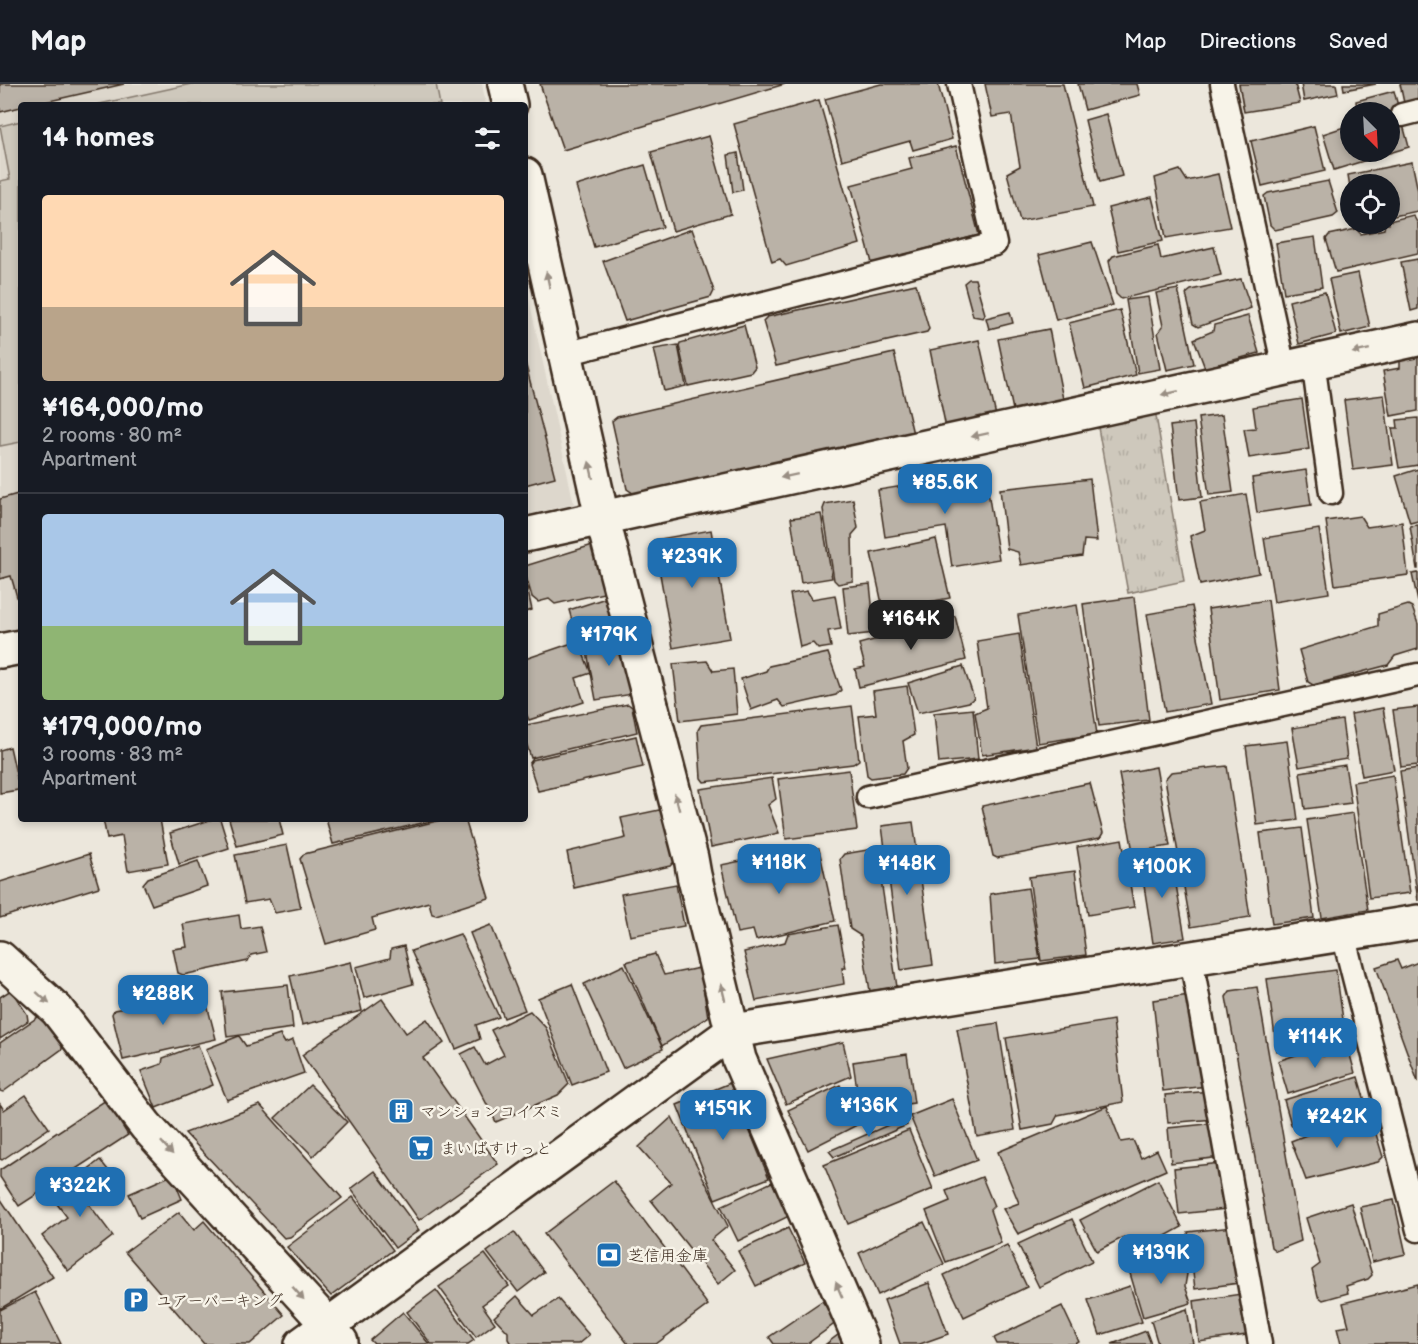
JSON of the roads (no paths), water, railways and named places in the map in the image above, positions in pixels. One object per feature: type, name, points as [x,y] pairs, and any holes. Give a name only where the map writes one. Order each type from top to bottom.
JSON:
[{"type":"street","points":[[505,84],[509,102]]},
{"type":"street","points":[[528,188],[602,518],[691,858],[739,1059],[862,1344]]},
{"type":"street","points":[[528,534],[1418,339]]},
{"type":"street","points":[[0,651],[18,648]]},
{"type":"street","points":[[302,1344],[336,1335],[733,1031],[1418,922]]},
{"type":"street","points":[[0,958],[57,1010],[146,1126],[336,1335]]},
{"type":"lane","points":[[565,354],[996,244],[959,84]]},
{"type":"lane","points":[[1222,84],[1299,365],[1331,493]]},
{"type":"lane","points":[[868,797],[1418,675]]},
{"type":"lane","points":[[1343,934],[1418,1230]]},
{"type":"lane","points":[[1191,958],[1260,1344]]},
{"type":"place","name":"マンションコイズミ","points":[[401,1111]]},
{"type":"place","name":"まいばすけっと","points":[[421,1148]]},
{"type":"place","name":"芝信用金庫","points":[[609,1255]]},
{"type":"place","name":"ユアーパーキング","points":[[136,1300]]}]
